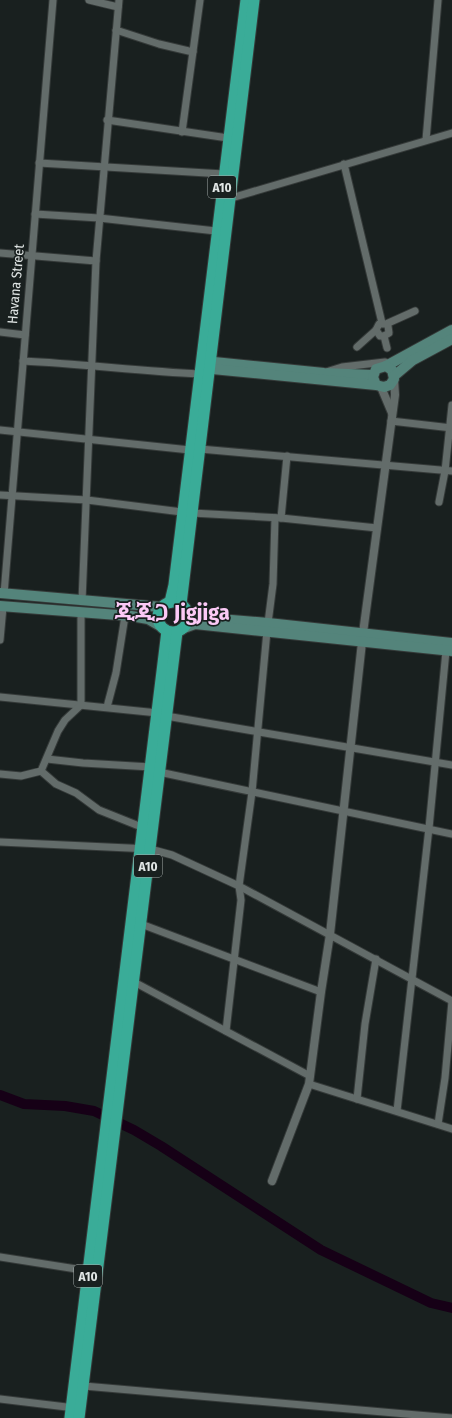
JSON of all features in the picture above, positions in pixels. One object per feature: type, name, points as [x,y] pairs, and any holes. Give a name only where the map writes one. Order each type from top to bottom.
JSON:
[{"type":"highway","name":"A10","points":[[204,367],[216,231],[225,200],[224,174],[246,0]]},
{"type":"highway","name":"A10","points":[[172,629],[188,622],[175,606],[225,200],[254,0]]},
{"type":"highway","name":"A10","points":[[172,629],[158,618],[175,606]]},
{"type":"highway","name":"A10","points":[[75,1413],[89,1271],[116,1091],[172,629]]},
{"type":"highway","name":"A10","points":[[116,1091],[134,982],[141,924],[146,849],[144,828],[155,769]]},
{"type":"highway","name":"A10","points":[[75,1413],[84,1386],[110,1135]]},
{"type":"main road","points":[[377,382],[376,369],[386,366],[452,330]]},
{"type":"main road","points":[[204,367],[324,373],[390,385],[394,378],[413,360],[452,339]]},
{"type":"main road","points":[[386,366],[392,370],[394,378]]},
{"type":"main road","points":[[204,367],[377,382]]},
{"type":"main road","points":[[2,593],[82,601],[175,606],[195,617],[450,648]]},
{"type":"main road","points":[[1,607],[125,616],[148,619],[172,629],[195,624],[268,627]]},
{"type":"street","name":"Havana Street","points":[[2,593],[12,496],[54,0]]},
{"type":"street","points":[[82,601],[96,261],[118,3],[90,0]]},
{"type":"street","points":[[182,132],[200,0]]},
{"type":"street","points":[[426,140],[438,0]]},
{"type":"street","points":[[116,30],[159,44],[193,52]]},
{"type":"street","points":[[107,120],[228,138]]},
{"type":"street","points":[[225,200],[452,132]]},
{"type":"street","points":[[39,163],[224,174]]},
{"type":"street","points":[[344,164],[384,324],[389,329],[389,333],[384,336]]},
{"type":"street","points":[[35,214],[99,218],[216,231]]},
{"type":"street","points":[[0,253],[32,257],[96,261]]},
{"type":"street","points":[[357,347],[376,330],[379,324],[384,324],[415,311]]},
{"type":"street","points":[[376,330],[380,336],[384,336]]},
{"type":"street","points":[[0,332],[25,335]]},
{"type":"street","points":[[384,336],[387,348]]},
{"type":"street","points":[[324,373],[342,367],[379,363],[399,358]]},
{"type":"street","points":[[23,361],[204,367]]},
{"type":"street","points":[[272,1181],[309,1080],[320,992],[330,934],[352,747],[362,637],[395,395],[394,378]]},
{"type":"street","points":[[377,382],[392,417]]},
{"type":"street","points":[[439,502],[449,471],[452,405]]},
{"type":"street","points":[[392,417],[450,428]]},
{"type":"street","points":[[0,430],[449,471]]},
{"type":"street","points":[[226,1031],[235,961],[241,900],[239,886],[252,792],[273,584],[278,518],[287,456]]},
{"type":"street","points":[[0,495],[87,500],[187,513],[278,518],[377,528]]},
{"type":"street","points":[[0,640],[1,607]]},
{"type":"street","points":[[0,774],[20,776],[41,771],[48,759],[62,726],[81,705],[80,612]]},
{"type":"street","points":[[106,707],[116,672],[125,616]]},
{"type":"street","points":[[396,1111],[429,828],[435,763],[450,648]]},
{"type":"street","points":[[0,697],[162,714],[452,765]]},
{"type":"street","points":[[48,759],[155,769],[252,792],[344,810],[452,834]]},
{"type":"street","points":[[41,771],[56,784],[76,793],[99,810],[144,828]]},
{"type":"street","points":[[0,842],[146,849],[172,855],[239,886],[412,978],[452,1001],[445,1078],[438,1124]]},
{"type":"street","points":[[141,924],[235,961],[320,992]]},
{"type":"street","points":[[357,1099],[365,1024],[376,959]]},
{"type":"street","points":[[134,982],[226,1031],[309,1080],[357,1099],[452,1129]]},
{"type":"street","points":[[0,1257],[89,1271]]},
{"type":"street","points":[[84,1386],[452,1418]]},
{"type":"street","points":[[0,1399],[75,1413]]},
{"type":"waterway","points":[[0,1095],[24,1104],[65,1106],[94,1111],[134,1130],[161,1146],[321,1250],[431,1303],[452,1308]]},
{"type":"district","name":"ጂጂጋ Jigjiga","points":[[172,612]]}]
